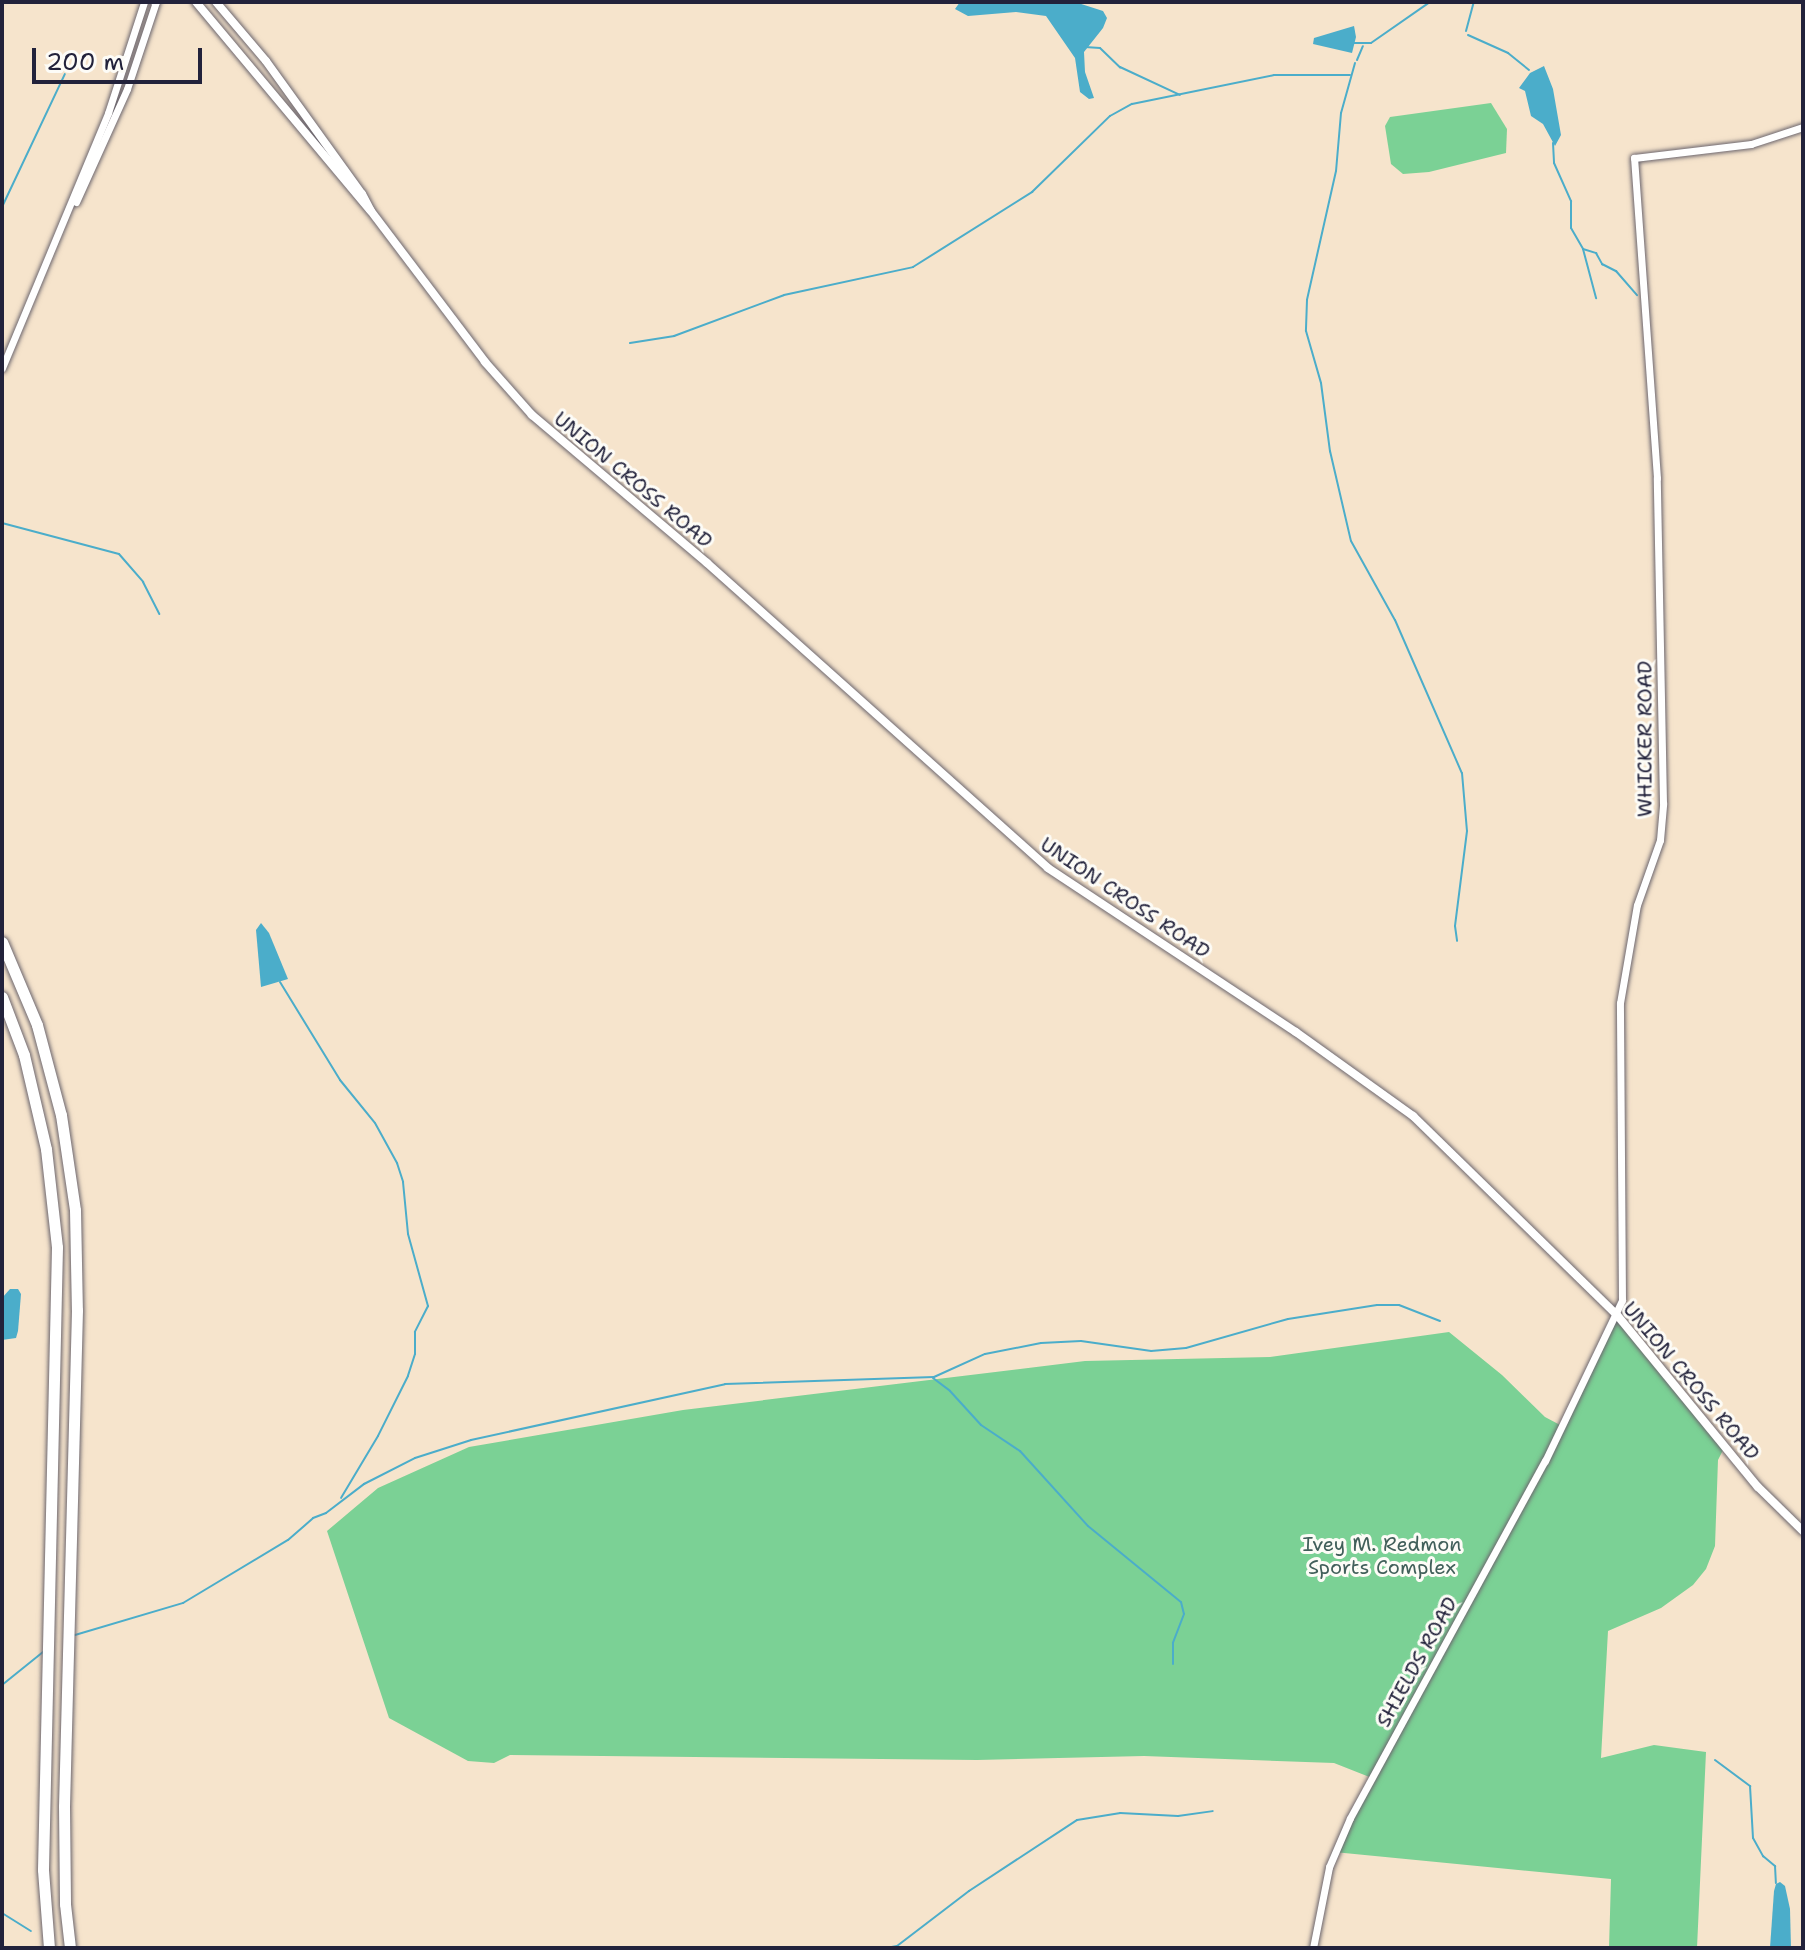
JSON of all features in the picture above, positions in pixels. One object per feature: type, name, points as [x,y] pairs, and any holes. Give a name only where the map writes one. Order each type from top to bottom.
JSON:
[{"type":"highway","points":[[2,942],[37,1025],[61,1115],[75,1210],[77,1310],[64,1806],[65,1904],[70,1948]]},
{"type":"highway","points":[[2,997],[24,1055],[46,1149],[57,1247],[43,1870],[49,1948]]},
{"type":"main road","name":"UNION CROSS ROAD","points":[[196,2],[371,211],[485,362],[532,415],[707,563],[1048,868],[1296,1032],[1413,1116],[1617,1315],[1758,1487],[1803,1531]]},
{"type":"main road","name":"UNION CROSS ROAD","points":[[216,2],[266,61],[361,191],[371,211]]},
{"type":"street","points":[[2,368],[118,89],[144,2]]},
{"type":"street","points":[[65,221],[123,100],[156,2]]},
{"type":"street","name":"WHICKER ROAD","points":[[1617,1315],[1625,1277],[1620,1003],[1637,905],[1660,840],[1663,803],[1657,478],[1634,158],[1751,144],[1803,127]]},
{"type":"street","name":"SHIELDS ROAD","points":[[1313,1948],[1329,1867],[1350,1818],[1545,1461],[1617,1315]]},
{"type":"green space","points":[[1491,103],[1507,129],[1506,153],[1429,172],[1403,174],[1391,164],[1385,126],[1390,117]]},
{"type":"green space","name":"Ivey M. Redmon Sports Complex","points":[[1617,1315],[1725,1446],[1718,1460],[1715,1546],[1706,1569],[1693,1585],[1661,1608],[1608,1631],[1601,1758],[1654,1745],[1706,1752],[1697,1948],[1609,1948],[1611,1879],[1334,1852],[1372,1778],[1334,1763],[1144,1756],[977,1760],[510,1755],[494,1763],[468,1761],[389,1718],[327,1531],[378,1488],[469,1447],[683,1410],[1085,1361],[1270,1357],[1449,1332],[1502,1375],[1545,1417],[1562,1426]]},
{"type":"water","points":[[960,2],[1075,2],[1103,11],[1107,18],[1103,28],[1084,52],[1085,72],[1094,98],[1089,99],[1080,92],[1075,58],[1046,16],[1016,12],[968,16],[955,9]]},
{"type":"water","points":[[1354,26],[1356,37],[1352,53],[1313,44],[1314,38]]},
{"type":"water","points":[[1544,66],[1553,89],[1561,135],[1555,146],[1543,124],[1531,116],[1525,91],[1519,88],[1530,73]]},
{"type":"water","points":[[261,923],[269,933],[288,979],[261,987],[256,930]]},
{"type":"water","points":[[10,1289],[18,1289],[21,1294],[18,1331],[16,1338],[2,1340],[2,1298]]},
{"type":"water","points":[[1780,1882],[1785,1886],[1790,1909],[1791,1948],[1770,1948],[1774,1891]]},
{"type":"waterway","points":[[1354,43],[1371,43],[1430,2]]},
{"type":"waterway","points":[[1466,31],[1474,2]]},
{"type":"waterway","points":[[1468,35],[1508,53],[1529,70]]},
{"type":"waterway","points":[[1357,60],[1363,46]]},
{"type":"waterway","points":[[1085,47],[1100,48],[1120,67],[1180,95]]},
{"type":"waterway","points":[[1355,63],[1341,113],[1336,171],[1307,300],[1306,331],[1321,383],[1330,451],[1351,541],[1395,620],[1462,773],[1467,831],[1455,926],[1457,941]]},
{"type":"waterway","points":[[2,207],[65,74]]},
{"type":"waterway","points":[[630,343],[674,336],[784,295],[913,267],[1032,192],[1110,116],[1132,104],[1274,75],[1350,75]]},
{"type":"waterway","points":[[1553,143],[1554,163],[1571,201],[1571,228],[1583,249],[1596,253],[1602,264],[1616,271],[1637,295]]},
{"type":"waterway","points":[[1583,249],[1596,298]]},
{"type":"waterway","points":[[2,523],[119,554],[143,582],[159,614]]},
{"type":"waterway","points":[[280,982],[340,1080],[375,1123],[397,1163],[403,1182],[408,1234],[428,1306],[415,1332],[415,1354],[408,1376],[378,1436],[341,1498]]},
{"type":"waterway","points":[[75,1635],[183,1603],[288,1540],[313,1518],[326,1513],[364,1484],[415,1458],[471,1440],[725,1384],[934,1377],[985,1354],[1041,1343],[1081,1341],[1151,1351],[1186,1348],[1288,1319],[1377,1305],[1399,1305],[1440,1321]]},
{"type":"waterway","points":[[933,1378],[950,1391],[981,1425],[1020,1451],[1088,1526],[1181,1602],[1184,1614],[1173,1643],[1173,1664]]},
{"type":"waterway","points":[[2,1685],[43,1652]]},
{"type":"waterway","points":[[1715,1760],[1750,1786],[1753,1838],[1763,1856],[1775,1866],[1776,1883]]},
{"type":"waterway","points":[[886,1948],[897,1946],[969,1891],[1077,1820],[1120,1813],[1178,1816],[1213,1811]]},
{"type":"waterway","points":[[2,1913],[31,1931]]}]
